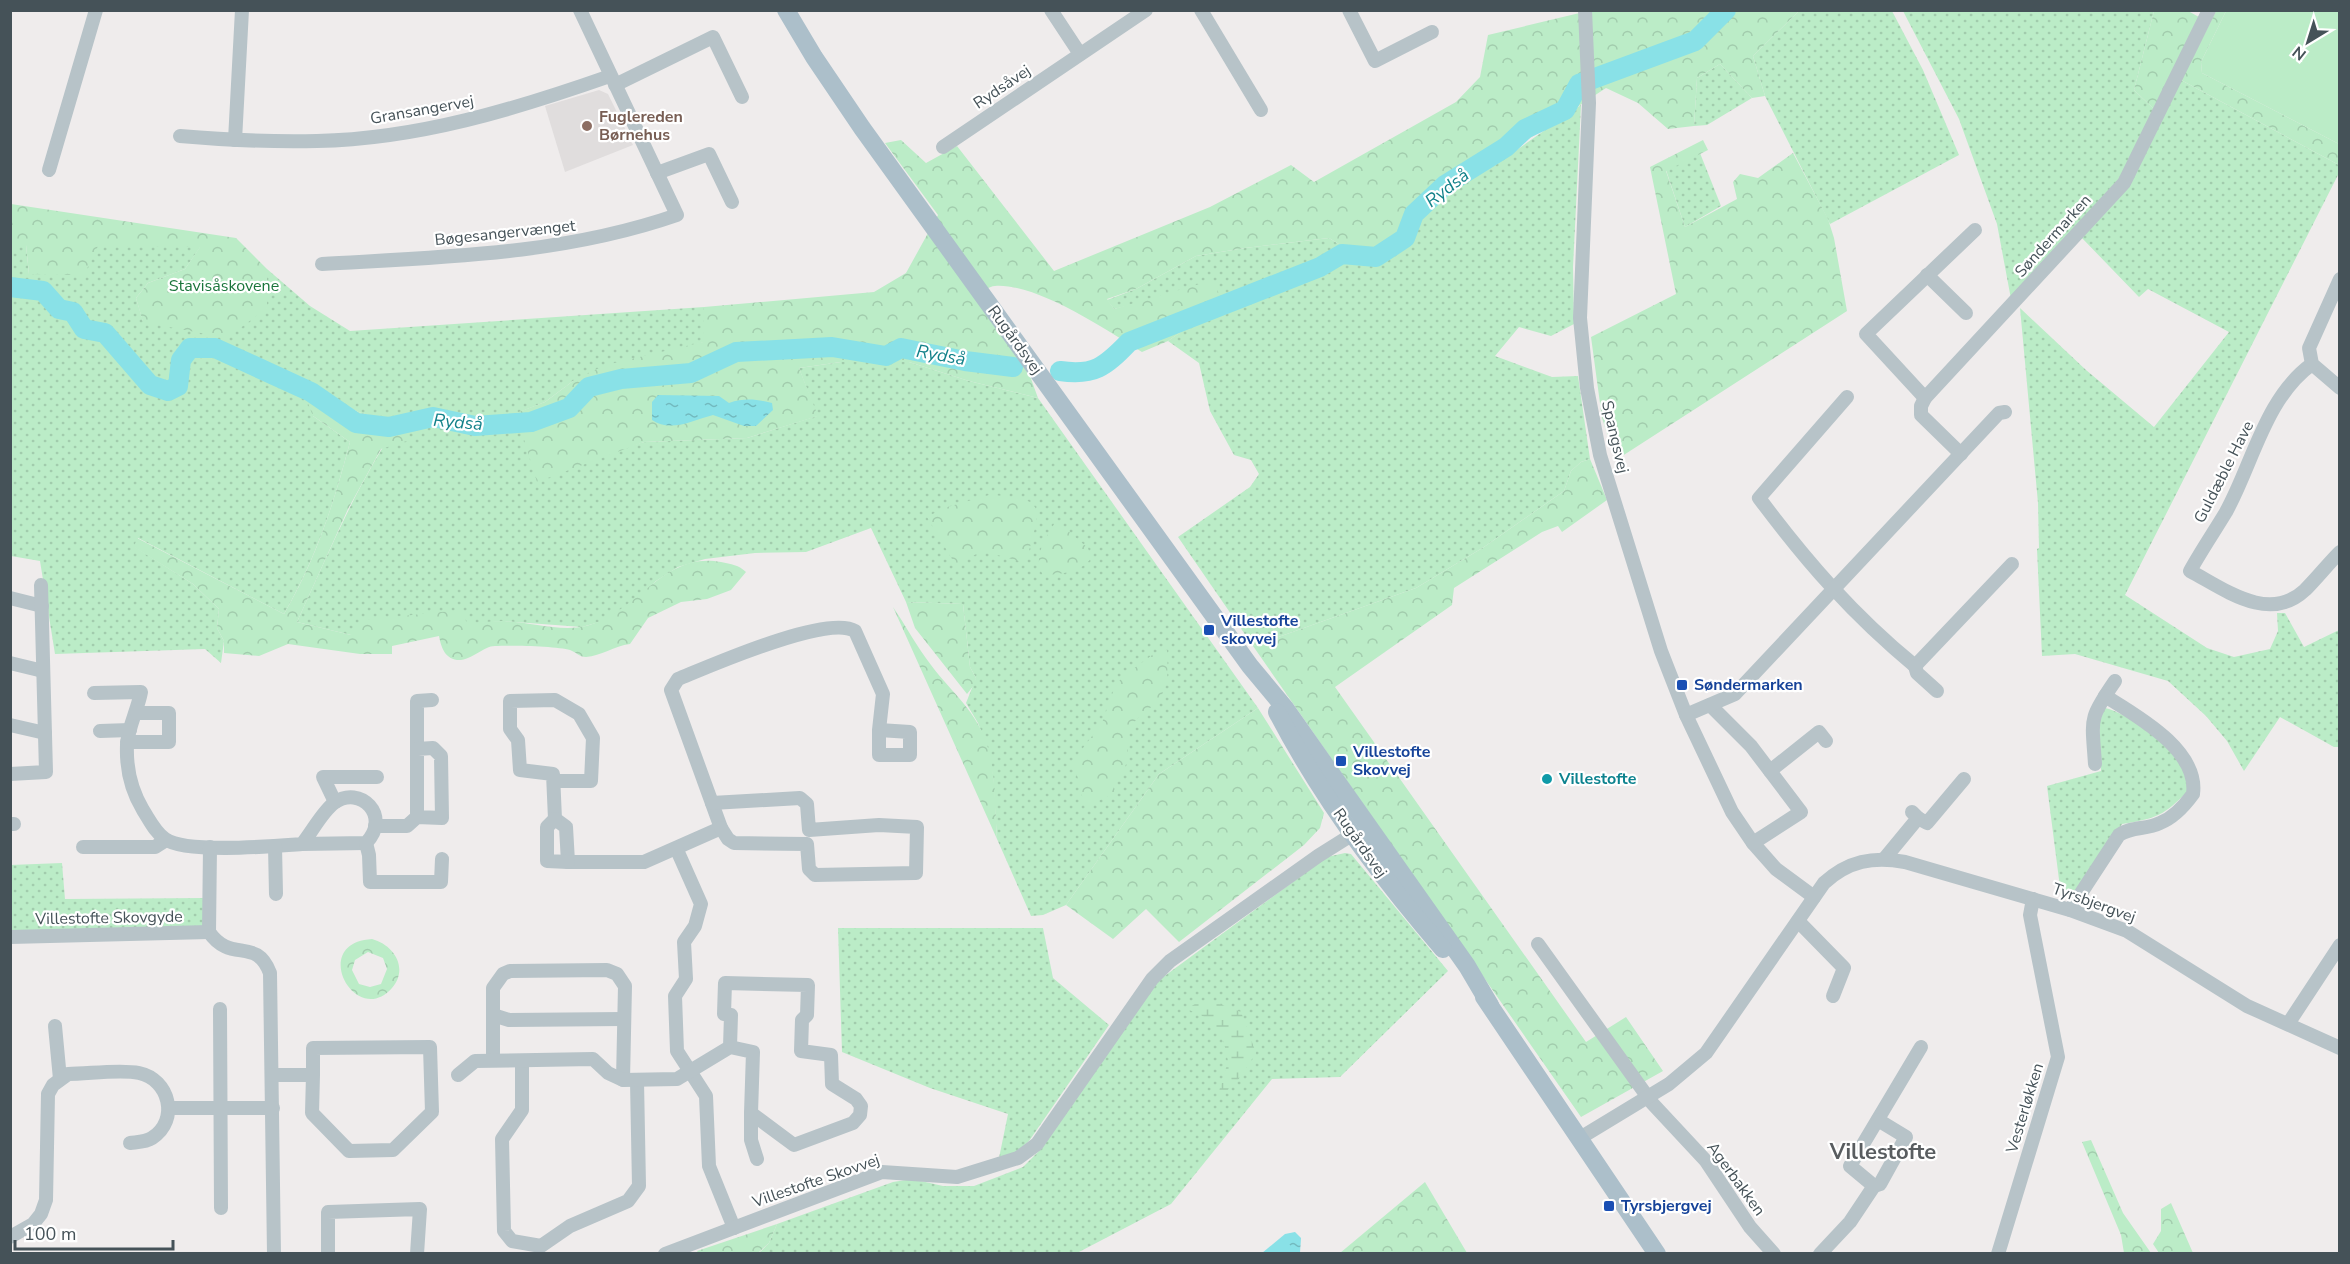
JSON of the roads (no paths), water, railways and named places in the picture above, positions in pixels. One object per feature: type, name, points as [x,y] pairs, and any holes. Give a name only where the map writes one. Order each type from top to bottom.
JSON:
[{"type":"main road","name":"Rugårdsvej","points":[[786,10],[814,57],[862,128],[1250,666],[1299,754],[1357,825],[1385,864],[1414,890],[1467,966],[1490,1005],[1657,1254]]},
{"type":"main road","name":"Rugårdsvej","points":[[1357,825],[1392,888],[1490,1005]]},
{"type":"street","points":[[49,170],[96,10]]},
{"type":"street","points":[[235,140],[242,10]]},
{"type":"street","name":"Bøgesangervænget","points":[[322,264],[526,250],[634,230],[677,215],[580,10]]},
{"type":"street","points":[[1051,10],[1080,54]]},
{"type":"street","name":"Rydsåvej","points":[[943,147],[1146,10]]},
{"type":"street","points":[[1201,10],[1261,110]]},
{"type":"street","points":[[1349,10],[1375,61],[1432,33]]},
{"type":"street","name":"Spangsvej","points":[[1585,10],[1590,70],[1580,318],[1587,388],[1600,455],[1661,651],[1686,715],[1732,812],[1753,843],[1776,869],[1814,897]]},
{"type":"street","name":"Søndermarken","points":[[1925,398],[2124,183],[2209,10]]},
{"type":"street","name":"Gransangervej","points":[[180,136],[235,140],[319,141],[376,136],[449,125],[612,80],[713,37],[742,97]]},
{"type":"street","points":[[657,173],[709,154],[732,202]]},
{"type":"street","points":[[1960,454],[1921,415],[1921,406],[1925,398],[1866,334],[1975,230]]},
{"type":"street","points":[[1927,275],[1966,313]]},
{"type":"street","points":[[2340,279],[2309,348],[2312,364],[2340,388]]},
{"type":"street","name":"Guldæble Have","points":[[2312,364],[2284,392],[2265,426],[2226,511],[2190,571],[2253,603],[2279,604],[2303,592],[2340,552]]},
{"type":"street","points":[[1847,397],[1760,498],[1832,591],[1874,632],[1915,666],[1917,673],[1937,691]]},
{"type":"street","points":[[1686,715],[1735,694],[1999,413],[2006,412]]},
{"type":"street","points":[[1915,666],[2012,564]]},
{"type":"street","points":[[10,774],[46,772],[41,585]]},
{"type":"street","points":[[10,598],[42,606]]},
{"type":"street","points":[[712,803],[800,798],[807,804],[809,830],[879,825],[917,827],[916,873],[815,875],[809,869],[807,844],[734,843],[728,839],[721,828],[671,690],[678,679],[756,647],[825,629],[848,627],[855,631],[883,694],[879,730]]},
{"type":"street","points":[[10,663],[43,671]]},
{"type":"street","points":[[2096,764],[2092,720],[2094,710],[2115,681]]},
{"type":"street","points":[[94,693],[141,692],[129,736],[127,765],[137,800],[155,829],[166,840],[180,845],[210,847],[366,843]]},
{"type":"street","points":[[2070,910],[2119,835],[2128,829],[2162,823],[2186,804],[2193,794],[2192,773],[2158,731],[2105,696]]},
{"type":"street","points":[[417,818],[417,701],[432,700]]},
{"type":"street","points":[[555,782],[591,781],[593,738],[579,714],[555,700],[510,701],[510,729],[518,740],[520,770],[553,774],[555,782],[555,819],[547,827],[547,861],[644,862],[677,850],[721,828]]},
{"type":"street","points":[[1710,705],[1751,746],[1801,812],[1753,843]]},
{"type":"street","points":[[100,730],[169,742],[169,713],[137,713]]},
{"type":"street","points":[[10,725],[45,733]]},
{"type":"street","points":[[1770,771],[1819,732],[1826,741]]},
{"type":"street","points":[[375,826],[407,826],[417,818],[442,818],[441,756],[433,748],[417,749]]},
{"type":"street","points":[[335,802],[323,777],[377,777]]},
{"type":"street","points":[[1885,858],[1915,815],[1927,822],[1964,779]]},
{"type":"street","points":[[302,844],[335,802],[361,800],[369,803],[374,811],[375,826],[366,843],[370,882],[441,882],[442,859]]},
{"type":"street","points":[[555,819],[566,827],[568,862]]},
{"type":"street","name":"Villestofte Skovvej","points":[[665,1254],[882,1172],[957,1177],[1018,1158],[1038,1144],[1158,973],[1170,961],[1318,856],[1357,825]]},
{"type":"street","points":[[83,847],[155,847],[166,840]]},
{"type":"street","points":[[275,846],[276,894]]},
{"type":"street","points":[[210,847],[209,932],[216,942],[226,949],[255,953],[270,973],[274,1254]]},
{"type":"street","points":[[677,850],[701,904],[695,926],[684,942],[686,979],[675,996],[677,1051],[706,1096],[709,1166],[734,1228]]},
{"type":"street","name":"Tyrsbjergvej","points":[[1580,1138],[1689,1070],[1712,1046],[1814,897],[1836,872],[1851,864],[1885,858],[1905,861],[2070,910],[2127,931],[2247,1005],[2340,1048]]},
{"type":"street","name":"Vesterløkken","points":[[1998,1254],[2058,1057],[2030,915],[2033,899]]},
{"type":"street","points":[[1798,921],[1844,968],[1833,996]]},
{"type":"street","name":"Villestofte Skovgyde","points":[[10,937],[209,932]]},
{"type":"street","points":[[1538,944],[1648,1097]]},
{"type":"street","points":[[2288,1024],[2340,945]]},
{"type":"street","points":[[493,1060],[493,988],[502,974],[510,971],[607,970],[617,974],[625,986],[623,1019],[639,1186],[628,1201],[570,1226],[541,1246],[519,1244],[512,1241],[504,1231],[502,1139],[522,1110],[522,1061]]},
{"type":"street","points":[[730,1047],[731,1016],[724,1014],[725,983],[808,985],[807,1016],[802,1020],[801,1051],[831,1055],[832,1084],[855,1099],[861,1106],[860,1115],[853,1123],[794,1145],[751,1113]]},
{"type":"street","points":[[220,1009],[221,1208]]},
{"type":"street","points":[[492,1015],[509,1020],[623,1019]]},
{"type":"street","points":[[55,1026],[60,1079]]},
{"type":"street","points":[[430,1047],[432,1112],[393,1150],[349,1150],[312,1113],[313,1075],[313,1048],[430,1047]]},
{"type":"street","points":[[458,1075],[474,1061],[593,1059],[608,1073],[630,1080],[677,1079],[730,1047],[753,1052],[751,1140],[757,1159]]},
{"type":"street","points":[[1874,1186],[1850,1166],[1921,1047]]},
{"type":"street","points":[[10,1237],[33,1224],[41,1214],[46,1200],[48,1094],[60,1079],[68,1074],[138,1073],[153,1079],[161,1087],[169,1108],[163,1128],[153,1137],[130,1143]]},
{"type":"street","points":[[273,1074],[313,1075]]},
{"type":"street","name":"Agerbakken","points":[[1648,1097],[1706,1161],[1750,1227],[1774,1254]]},
{"type":"street","points":[[169,1108],[273,1108]]},
{"type":"street","points":[[1820,1254],[1850,1222],[1874,1186],[1880,1184],[1906,1137],[1878,1120]]},
{"type":"street","points":[[328,1254],[328,1212],[420,1209],[417,1254]]},
{"type":"water","points":[[658,395],[719,396],[729,403],[745,400],[761,401],[772,403],[773,410],[756,426],[744,426],[713,415],[682,424],[666,425],[652,420],[652,402]]},
{"type":"water","points":[[1295,1232],[1301,1238],[1300,1253],[1262,1253],[1285,1234]]},
{"type":"waterway","name":"Rydså","points":[[1060,371],[1082,372],[1098,368],[1113,358],[1129,342],[1320,267],[1342,254],[1376,257],[1405,238],[1414,214],[1445,185],[1506,147],[1525,129],[1565,110],[1579,84],[1695,41],[1726,10]]},
{"type":"waterway","name":"Rydså","points":[[10,287],[43,291],[59,309],[73,312],[84,329],[105,333],[150,385],[168,391],[178,386],[181,360],[190,348],[215,348],[311,392],[356,423],[389,427],[433,417],[475,426],[531,422],[569,408],[589,387],[621,379],[691,373],[736,352],[832,347],[886,356],[901,348],[965,361],[1013,367]]},
{"type":"place","name":"Fuglereden Børnehus","points":[[587,126]]},
{"type":"place","name":"Villestofte skovvej","points":[[1209,630]]},
{"type":"place","name":"Søndermarken","points":[[1682,685]]},
{"type":"place","name":"Villestofte Skovvej","points":[[1341,761]]},
{"type":"place","name":"Villestofte","points":[[1547,779]]},
{"type":"place","name":"Tyrsbjergvej","points":[[1609,1206]]},
{"type":"district","name":"Villestofte","points":[[1883,1152]]},
{"type":"park label","name":"Stavisåskovene","points":[[224,286]]}]
